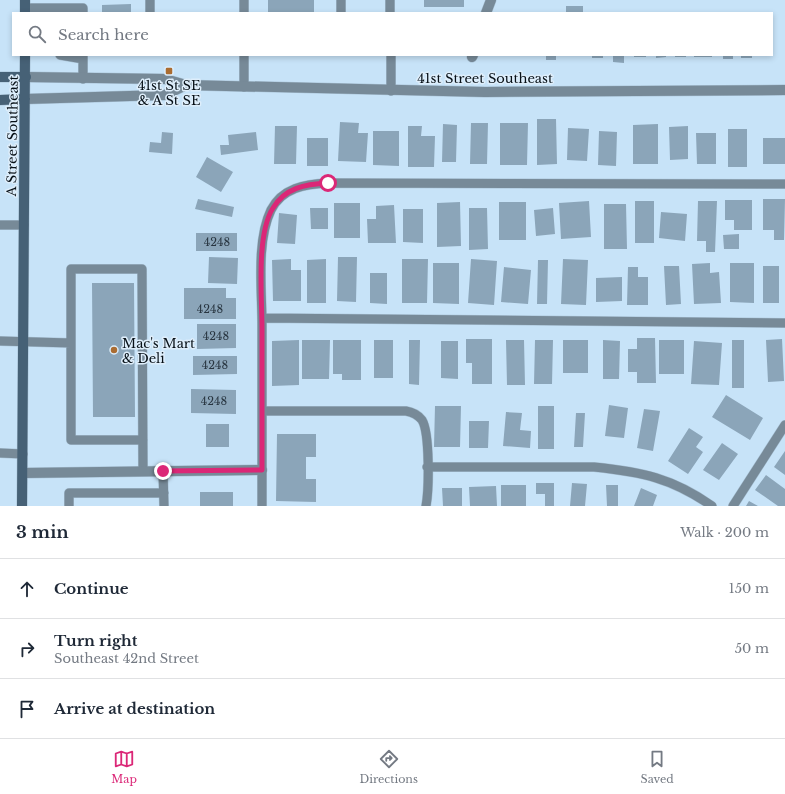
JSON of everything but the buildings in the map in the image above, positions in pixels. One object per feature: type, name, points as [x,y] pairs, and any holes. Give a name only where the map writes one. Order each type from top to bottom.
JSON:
[{"type":"main road","name":"A Street Southeast","points":[[22,506],[25,56]]},
{"type":"main road","points":[[0,77],[26,77]]},
{"type":"main road","points":[[0,100],[25,100]]},
{"type":"street","points":[[486,12],[491,0]]},
{"type":"street","name":"41st Street Southeast","points":[[26,77],[165,79],[186,86],[391,91],[485,92],[785,90]]},
{"type":"street","name":"41st Street Southeast","points":[[25,100],[165,95],[186,86]]},
{"type":"street","points":[[23,473],[262,470]]},
{"type":"lane","points":[[150,0],[150,12]]},
{"type":"lane","points":[[244,0],[244,12]]},
{"type":"lane","points":[[341,0],[341,12]]},
{"type":"lane","points":[[390,0],[390,12]]},
{"type":"lane","points":[[25,7],[50,11],[83,8],[83,12]]},
{"type":"lane","points":[[72,56],[83,57],[83,79]]},
{"type":"lane","points":[[244,56],[244,87]]},
{"type":"lane","points":[[391,56],[391,91]]},
{"type":"lane","points":[[262,506],[262,259],[267,222],[272,210],[288,191],[301,186],[328,183],[785,184]]},
{"type":"lane","points":[[0,225],[24,225]]},
{"type":"lane","points":[[143,440],[71,440],[71,269],[142,269],[143,440],[143,471]]},
{"type":"lane","points":[[262,318],[785,323]]},
{"type":"lane","points":[[0,341],[24,343],[71,343]]},
{"type":"lane","points":[[262,411],[411,412],[421,419],[425,427],[427,442],[426,506]]},
{"type":"lane","points":[[732,506],[785,424]]},
{"type":"lane","points":[[0,453],[23,454]]},
{"type":"lane","points":[[427,467],[594,467],[620,470],[660,478],[695,494],[712,506]]},
{"type":"lane","points":[[163,471],[164,506]]},
{"type":"lane","points":[[69,506],[69,493],[164,494]]},
{"type":"place","name":"41st St SE & A St SE","points":[[169,71]]},
{"type":"place","name":"Mac's Mart & Deli","points":[[114,350]]},
{"type":"route","points":[[163,471],[262,470],[262,259],[267,222],[272,210],[288,191],[301,186],[328,183]]}]
